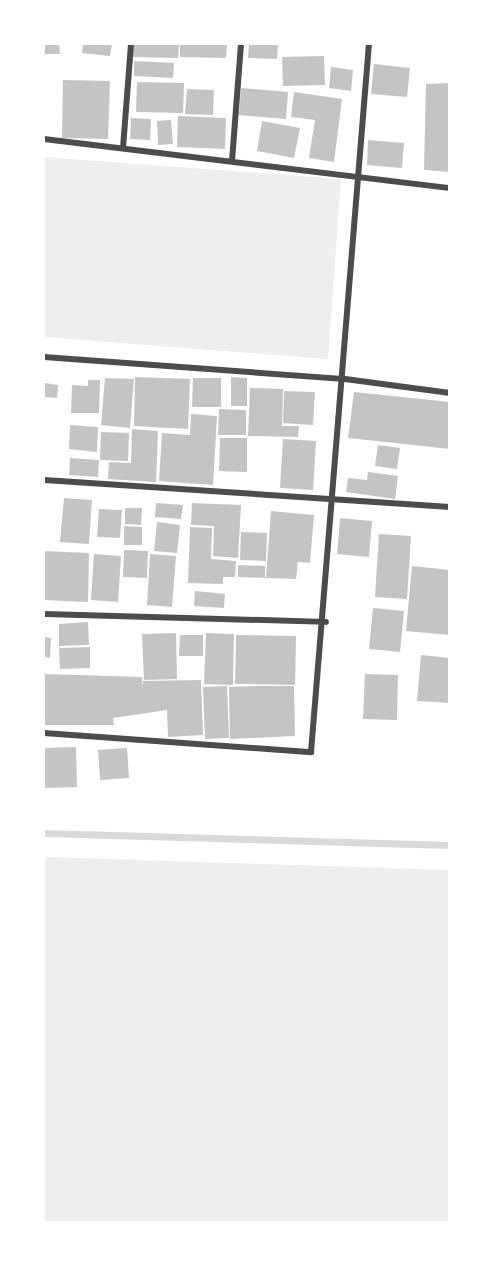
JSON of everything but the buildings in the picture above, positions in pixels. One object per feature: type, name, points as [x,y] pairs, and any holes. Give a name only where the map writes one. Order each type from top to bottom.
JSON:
[{"type":"street","points":[[123,148],[131,44]]},
{"type":"street","points":[[232,161],[241,44]]},
{"type":"street","points":[[44,733],[311,752],[326,622],[361,176],[369,44]]},
{"type":"street","points":[[44,139],[450,188]]},
{"type":"street","points":[[44,357],[345,379],[450,393]]},
{"type":"street","points":[[44,480],[335,497],[450,507]]},
{"type":"street","points":[[44,614],[326,622]]},
{"type":"shaded area","points":[[44,157],[341,179],[328,359],[44,337]]},
{"type":"shaded area","points":[[44,857],[449,870],[449,1222],[44,1222]]},
{"type":"waterway","points":[[44,833],[450,845]]}]
